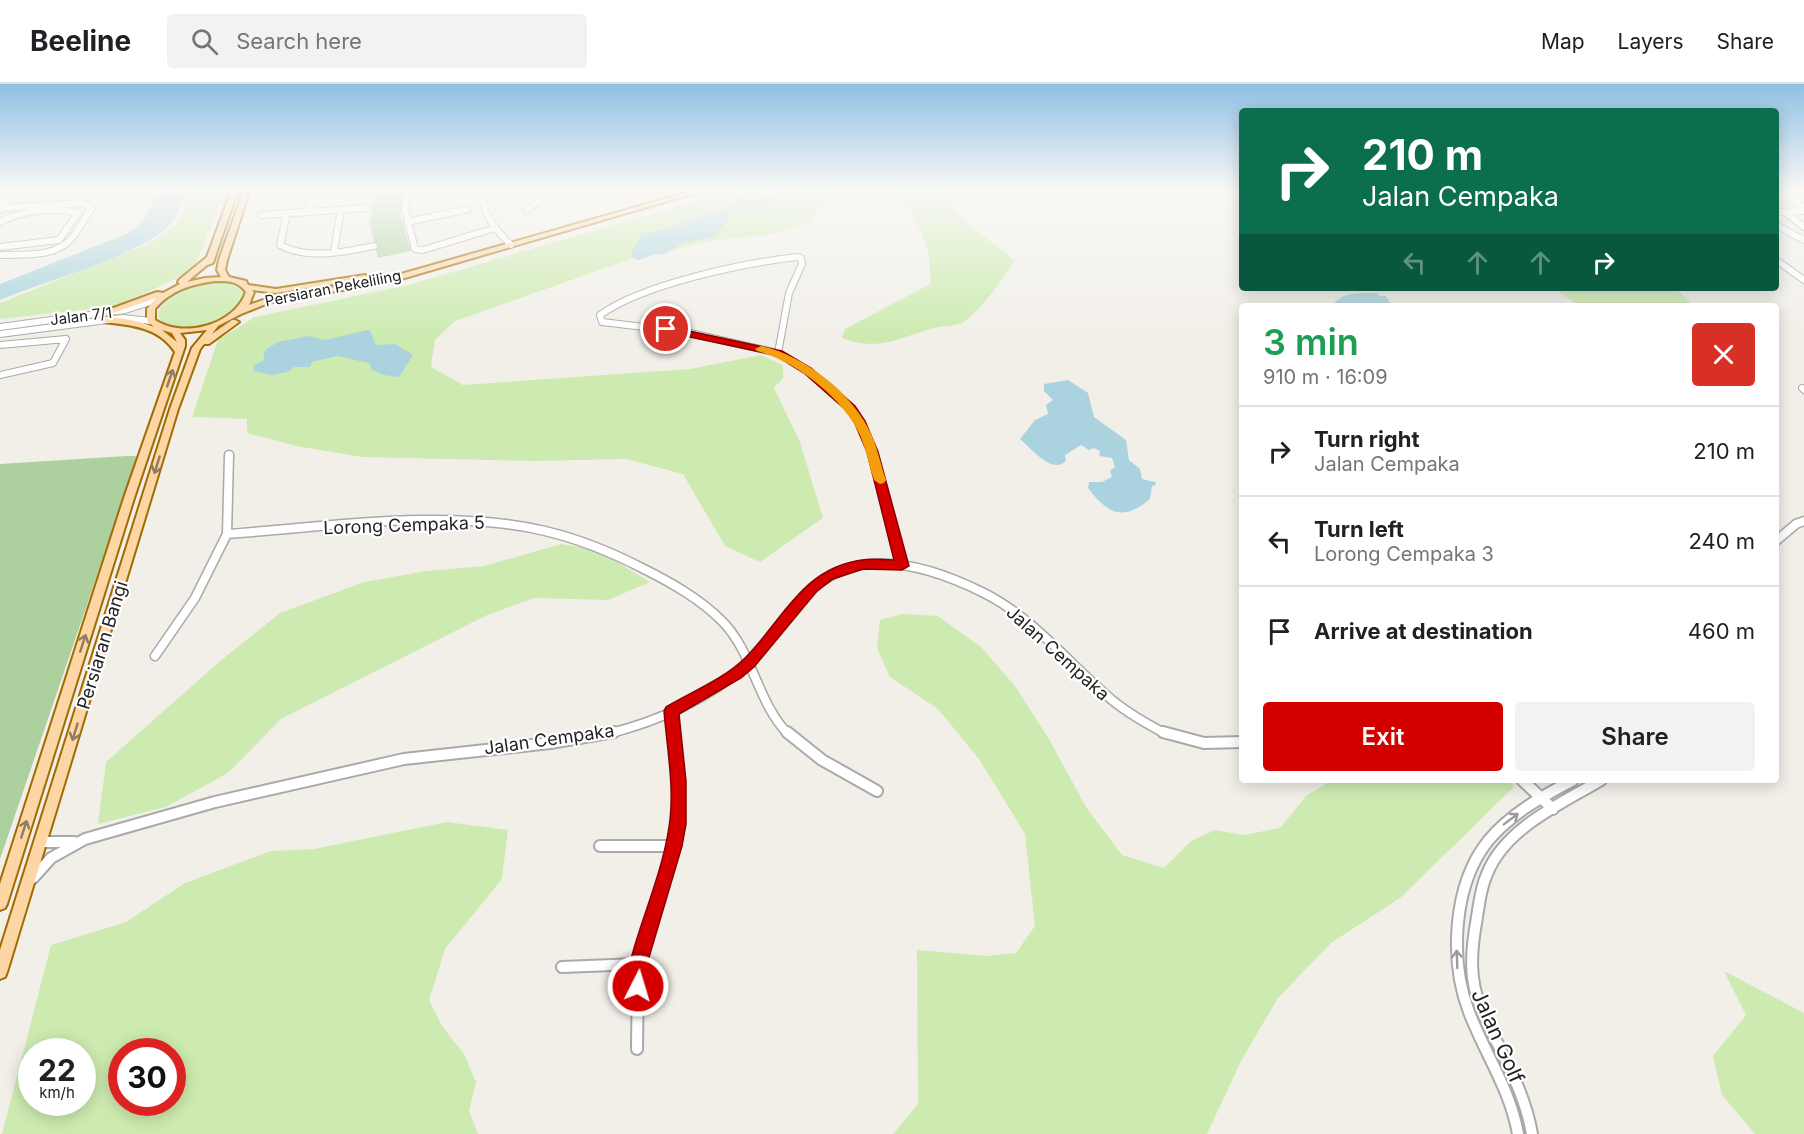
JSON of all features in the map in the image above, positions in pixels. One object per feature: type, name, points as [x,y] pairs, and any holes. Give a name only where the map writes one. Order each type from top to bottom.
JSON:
[{"type":"main road","points":[[216,324],[198,329],[175,331],[160,328],[151,321],[151,309],[160,298],[204,271],[218,238]]},
{"type":"main road","points":[[182,286],[209,279],[226,279],[221,270],[230,238]]},
{"type":"main road","name":"Persiaran Pekeliling","points":[[226,279],[237,281],[247,287],[293,292],[388,280],[521,238]]},
{"type":"main road","name":"Persiaran Pekeliling","points":[[508,242],[523,238]]},
{"type":"main road","points":[[226,250],[227,267],[234,273],[263,285],[293,292]]},
{"type":"main road","points":[[104,316],[163,293],[190,277],[211,258]]},
{"type":"main road","points":[[238,312],[249,299],[247,287]]},
{"type":"main road","points":[[192,360],[217,333],[293,292]]},
{"type":"main road","name":"Persiaran Pekeliling","points":[[216,324],[238,312],[293,292]]},
{"type":"main road","points":[[104,316],[154,330],[169,339],[178,352]]},
{"type":"main road","name":"Persiaran Bangi","points":[[0,972],[174,409],[200,341],[216,324]]},
{"type":"main road","name":"Persiaran Bangi","points":[[0,904],[178,352],[181,340],[175,331]]},
{"type":"street","points":[[0,247],[54,242],[60,238]]},
{"type":"street","points":[[1,255],[48,251],[58,248],[71,238]]},
{"type":"street","points":[[283,238],[282,247],[300,254],[374,246]]},
{"type":"street","points":[[334,251],[336,238]]},
{"type":"street","points":[[411,238],[413,248],[420,250],[461,238]]},
{"type":"street","points":[[504,238],[508,242]]},
{"type":"street","points":[[1,255],[9,246]]},
{"type":"street","points":[[778,353],[789,292],[802,264],[801,258],[797,257],[694,277],[613,305],[600,315],[602,322],[606,323],[686,332],[778,353],[808,370],[851,408],[860,421],[873,452],[902,566]]},
{"type":"street","points":[[1779,262],[1804,280]]},
{"type":"street","name":"Jalan 7/1","points":[[0,334],[104,316],[160,298]]},
{"type":"street","name":"Jalan 7/1","points":[[0,327],[104,316],[151,321]]},
{"type":"street","points":[[0,356],[3,345],[13,332]]},
{"type":"street","points":[[0,375],[53,363],[66,339],[3,345]]},
{"type":"street","points":[[155,656],[195,598],[227,534],[229,455]]},
{"type":"street","name":"Lorong Cempaka 5","points":[[227,534],[459,520],[516,524],[572,536],[600,546],[636,564],[700,602],[729,628],[749,663],[766,702],[786,731],[800,746],[877,792]]},
{"type":"street","points":[[1779,538],[1790,528],[1804,521]]},
{"type":"street","name":"Jalan Cempaka","points":[[26,891],[42,865],[78,842],[251,791],[405,759],[598,735],[630,727],[671,711],[736,674],[749,663],[812,587],[828,576],[862,564],[902,566],[971,588],[1009,608],[1031,625],[1124,712],[1155,730],[1183,739],[1207,743],[1239,742]]},
{"type":"street","points":[[638,1049],[638,964],[674,846],[679,802],[671,711]]},
{"type":"street","points":[[1525,783],[1553,809]]},
{"type":"street","name":"Jalan Golf","points":[[1518,1134],[1511,1099],[1462,995],[1456,965],[1459,923],[1468,880],[1476,857],[1486,842],[1504,824],[1540,798],[1568,783]]},
{"type":"street","name":"Jalan Golf","points":[[1532,1134],[1524,1094],[1480,1006],[1472,968],[1474,929],[1484,880],[1499,853],[1529,824],[1596,783]]},
{"type":"street","name":"Jalan Cempaka","points":[[42,842],[78,842]]},
{"type":"street","points":[[1486,842],[1499,853]]},
{"type":"street","points":[[600,846],[674,846]]},
{"type":"street","points":[[562,967],[638,964]]},
{"type":"green space","points":[[157,238],[206,238],[194,270],[118,306],[0,319],[0,303],[148,244]]},
{"type":"green space","points":[[373,238],[407,238],[411,251],[378,258]]},
{"type":"green space","points":[[569,238],[735,238],[714,240],[631,259],[455,321],[435,340],[431,367],[463,385],[690,369],[761,355],[783,365],[783,378],[774,388],[800,442],[823,518],[760,562],[725,546],[683,474],[626,459],[534,461],[362,457],[296,446],[247,433],[247,419],[192,417],[218,340],[255,317],[408,285]]},
{"type":"green space","points":[[923,238],[986,238],[1014,261],[986,300],[962,323],[934,328],[878,344],[855,342],[842,338],[845,329],[930,284],[929,256]]},
{"type":"green space","points":[[231,283],[245,291],[246,297],[227,318],[197,328],[176,327],[159,319],[158,312],[163,304],[177,293],[202,284]]},
{"type":"green space","points":[[1558,291],[1678,291],[1691,303],[1575,303]]},
{"type":"green space","points":[[138,456],[0,859],[0,464]]},
{"type":"green space","points":[[561,544],[597,550],[650,582],[608,600],[534,598],[485,616],[281,719],[228,773],[166,807],[98,824],[106,762],[219,662],[280,613],[364,582],[427,571],[484,566]]},
{"type":"green space","points":[[902,614],[938,616],[981,647],[1015,686],[1049,739],[1086,807],[1122,855],[1164,868],[1191,841],[1215,830],[1244,835],[1280,828],[1306,796],[1327,783],[1511,783],[1514,787],[1400,898],[1331,943],[1278,998],[1241,1061],[1207,1134],[893,1134],[918,1104],[917,950],[987,956],[1016,953],[1035,926],[1025,834],[979,759],[938,709],[890,677],[877,648],[880,620]]},
{"type":"green space","points":[[447,822],[508,830],[502,879],[445,949],[429,1000],[442,1026],[464,1054],[476,1082],[469,1111],[478,1134],[2,1134],[18,1072],[18,1116],[96,1116],[96,1038],[27,1038],[51,945],[126,922],[185,883],[271,851],[314,849]]},
{"type":"green space","points":[[1724,971],[1804,1013],[1804,1134],[1755,1134],[1722,1095],[1713,1056],[1746,1015]]},
{"type":"water","points":[[116,238],[152,238],[117,257],[0,300],[0,284]]},
{"type":"water","points":[[640,238],[709,238],[683,243],[662,255],[656,254],[639,260],[631,254]]},
{"type":"water","points":[[1377,293],[1379,296],[1386,296],[1390,303],[1334,303],[1346,295]]},
{"type":"water","points":[[370,330],[376,345],[395,344],[413,355],[399,377],[383,375],[372,370],[369,363],[337,356],[312,362],[310,367],[294,367],[288,372],[272,375],[254,371],[254,365],[263,361],[265,350],[278,342],[309,336],[325,340]]},
{"type":"water","points":[[1068,380],[1088,393],[1094,417],[1126,440],[1129,460],[1140,469],[1142,479],[1155,482],[1156,485],[1152,486],[1150,499],[1132,511],[1116,512],[1109,509],[1088,488],[1089,482],[1102,482],[1112,477],[1110,471],[1115,467],[1112,458],[1099,456],[1100,451],[1094,448],[1089,450],[1081,445],[1065,455],[1066,461],[1054,465],[1042,459],[1020,439],[1035,420],[1048,414],[1046,405],[1053,400],[1044,391],[1044,384]]},
{"type":"slow traffic","points":[[761,349],[778,353],[808,370],[851,408],[860,421],[873,452],[880,480]]},
{"type":"route","points":[[638,986],[638,964],[674,846],[678,824],[679,781],[671,711],[736,674],[749,663],[790,617],[812,587],[828,576],[862,564],[902,566],[873,452],[860,421],[851,408],[808,370],[778,353],[666,329]]}]
